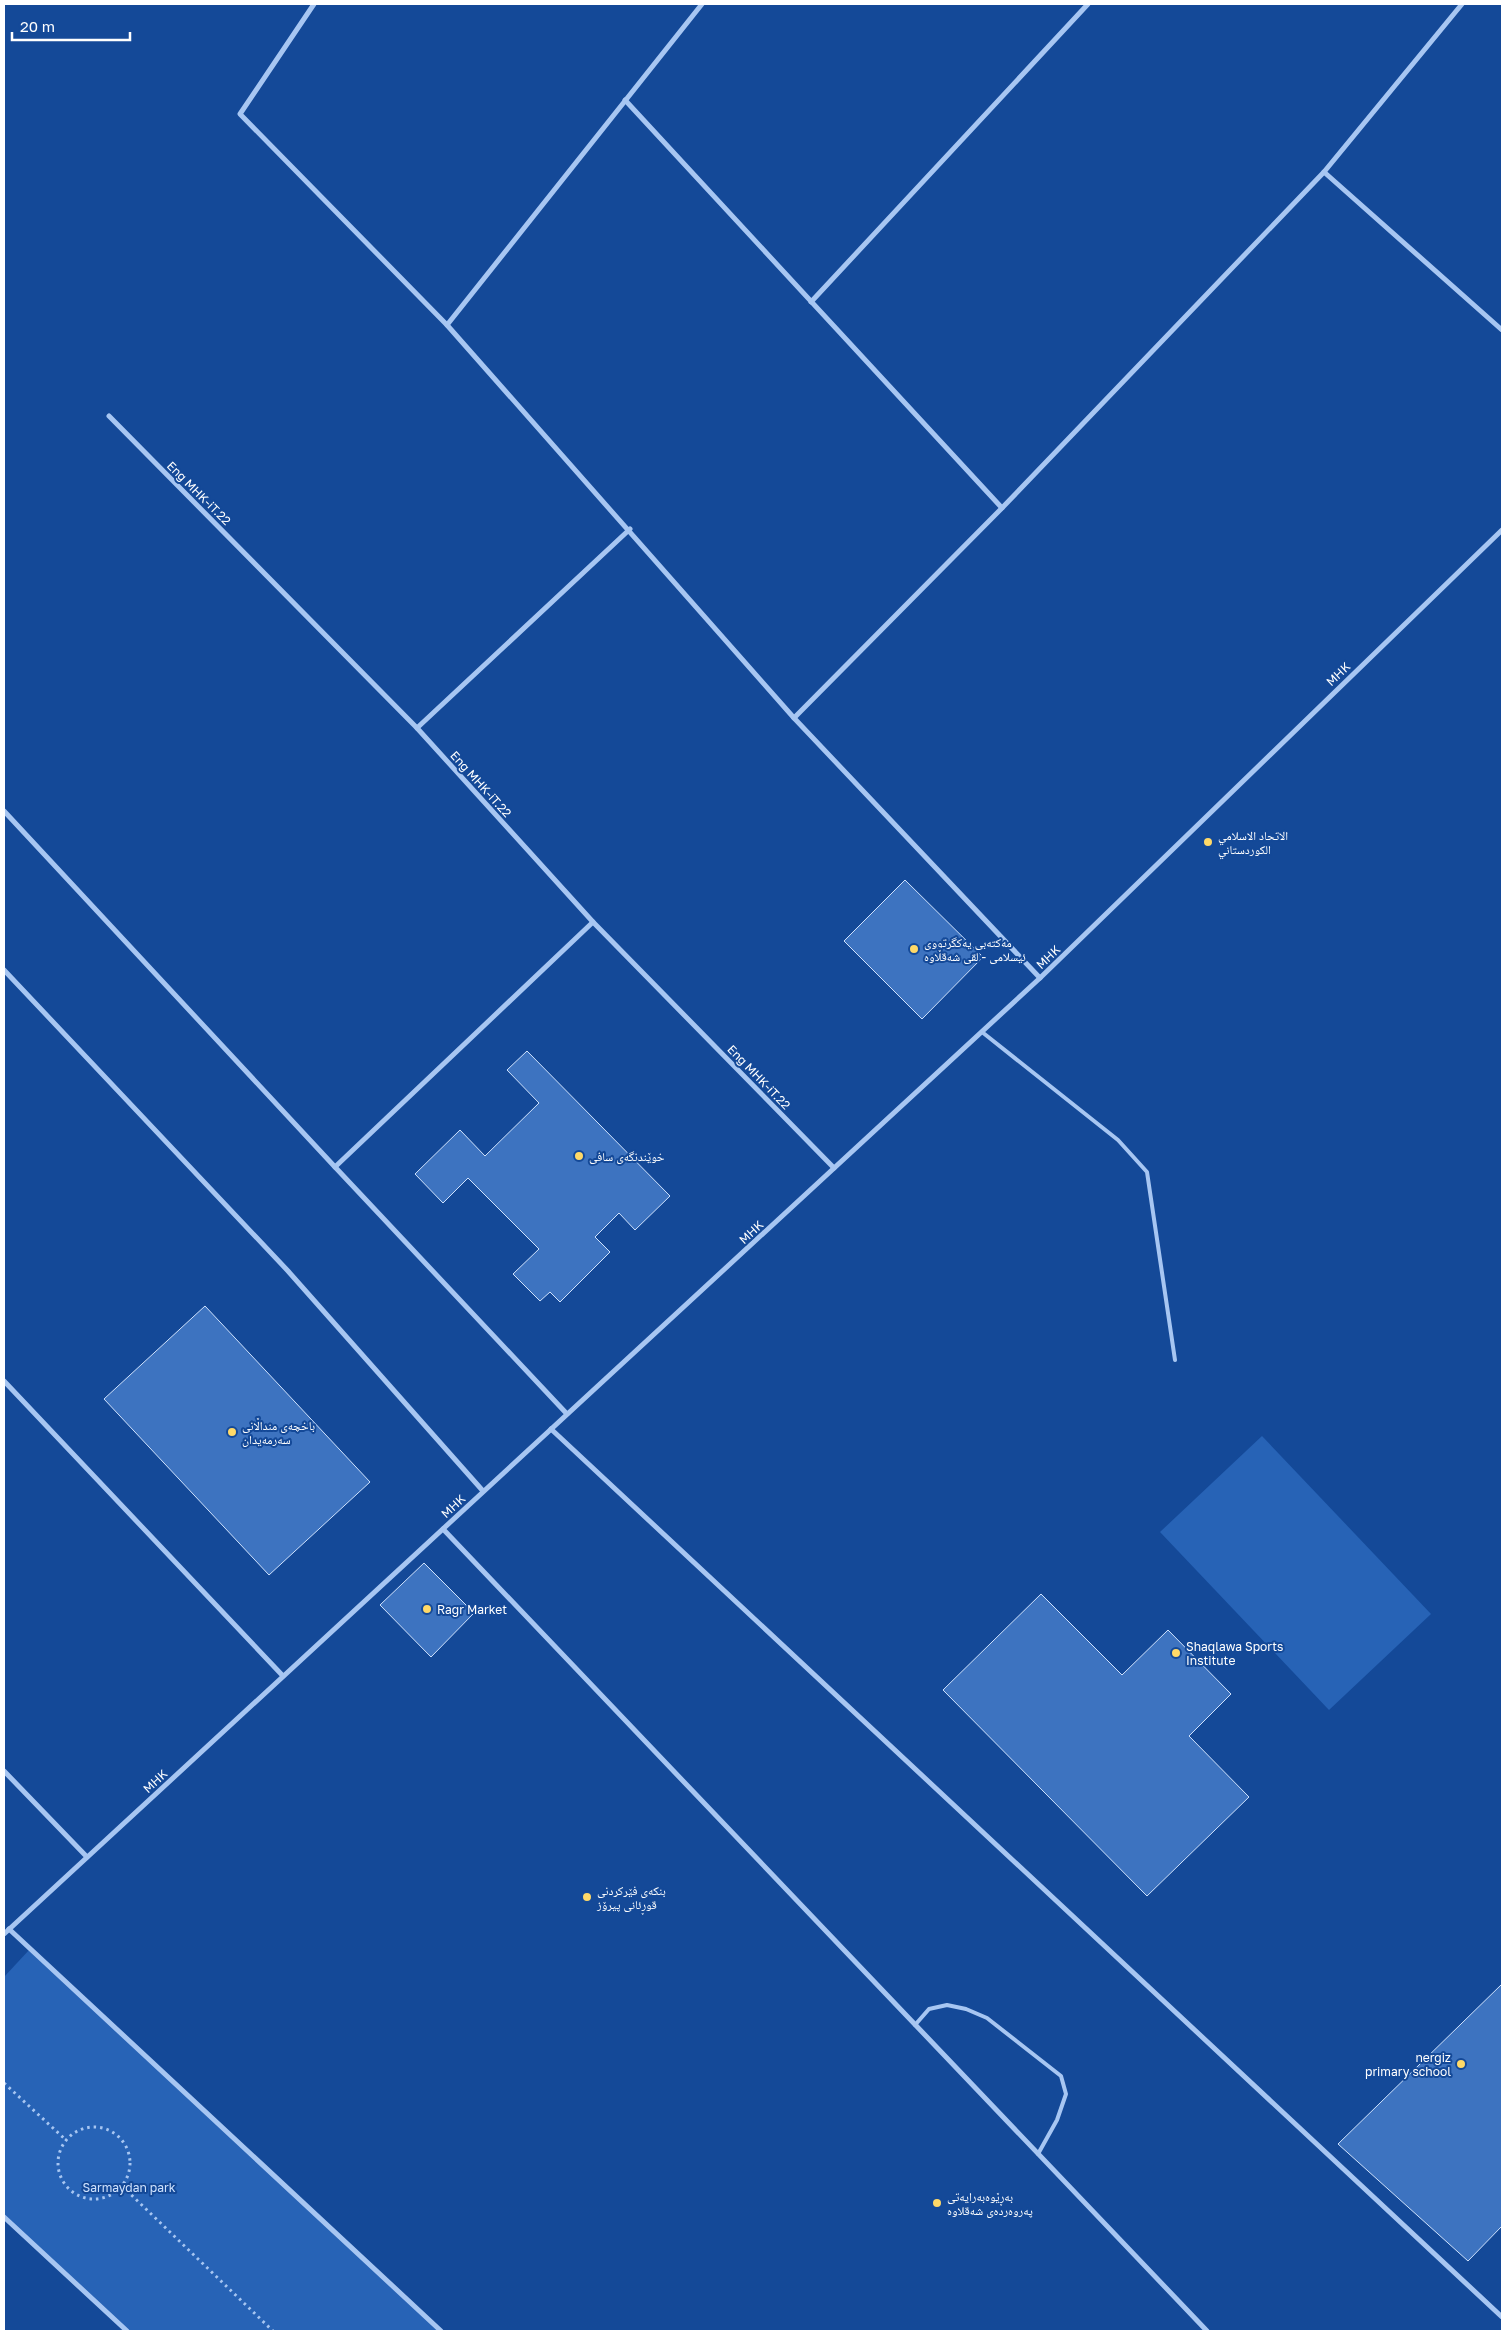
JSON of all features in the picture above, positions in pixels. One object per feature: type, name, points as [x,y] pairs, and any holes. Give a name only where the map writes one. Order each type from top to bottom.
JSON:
[{"type":"street","points":[[314,4],[240,114],[447,325],[630,529],[794,718],[1040,978]]},
{"type":"street","points":[[447,325],[702,4]]},
{"type":"street","points":[[811,302],[1088,4]]},
{"type":"street","points":[[794,718],[1002,508],[1324,172],[1462,4]]},
{"type":"street","points":[[626,100],[1002,508]]},
{"type":"street","points":[[1324,172],[1502,330]]},
{"type":"street","name":"Eng MHK-iT.22","points":[[109,416],[417,728],[592,922],[834,1168]]},
{"type":"street","points":[[1501,532],[1502,524]]},
{"type":"street","points":[[417,728],[630,529]]},
{"type":"street","name":"MHK","points":[[4,1934],[1040,978],[1501,532]]},
{"type":"street","points":[[4,811],[335,1168],[568,1414]]},
{"type":"street","points":[[335,1168],[592,922]]},
{"type":"street","points":[[4,970],[288,1271],[483,1491]]},
{"type":"street","points":[[4,1381],[283,1676]]},
{"type":"street","points":[[551,1430],[1502,2317]]},
{"type":"street","points":[[443,1529],[1207,2331]]},
{"type":"street","points":[[4,1771],[87,1856]]},
{"type":"street","points":[[9,1929],[441,2331]]},
{"type":"street","points":[[4,2217],[127,2331]]},
{"type":"lane","points":[[982,1032],[1118,1140],[1147,1172],[1175,1360]]},
{"type":"lane","points":[[915,2025],[930,2009],[947,2005],[966,2009],[988,2018],[1061,2076],[1066,2094],[1057,2120],[1038,2154]]},
{"type":"path","points":[[4,2083],[66,2140]]},
{"type":"path","points":[[97,2126],[118,2135],[130,2154],[128,2177],[122,2186],[112,2195],[100,2199],[87,2199],[71,2190],[60,2175],[58,2163],[60,2151],[66,2140],[75,2132],[97,2126]]},
{"type":"path","points":[[122,2186],[273,2331]]},
{"type":"green space","points":[[1262,1436],[1431,1614],[1329,1710],[1160,1532]]},
{"type":"green space","name":"Sarmaydan park","points":[[30,1949],[441,2331],[128,2331],[4,2216],[4,1977]]},
{"type":"building","name":"مەکتەبی یەکگرتووی ئیسلامی - لقی شەقڵاوە","points":[[905,880],[983,957],[922,1019],[844,941]]},
{"type":"building","points":[[527,1051],[670,1196],[635,1230],[619,1213],[595,1237],[610,1252],[560,1302],[550,1292],[540,1301],[513,1274],[539,1249],[468,1178],[443,1203],[415,1174],[460,1130],[485,1156],[539,1103],[507,1070]]},
{"type":"building","points":[[205,1306],[370,1482],[269,1575],[104,1399]]},
{"type":"building","name":"Ragr Market","points":[[424,1563],[474,1613],[431,1657],[380,1605]]},
{"type":"building","points":[[1041,1594],[1122,1675],[1168,1630],[1231,1694],[1189,1736],[1249,1797],[1147,1896],[943,1690]]},
{"type":"building","name":"nergiz primary school","points":[[1502,1984],[1502,2226],[1468,2261],[1338,2144]]},
{"type":"place","name":"الاتحاد الاسلامي الكوردستاني","points":[[1208,842]]},
{"type":"place","name":"مەکتەبی یەکگرتووی ئیسلامی - لقی شەقڵاوە","points":[[914,949]]},
{"type":"place","name":"خوێندنگەی سافی","points":[[579,1156]]},
{"type":"place","name":"باخچەی منداڵانی سەرمەیدان","points":[[232,1432]]},
{"type":"place","name":"Ragr Market","points":[[427,1609]]},
{"type":"place","name":"Shaqlawa Sports Institute","points":[[1176,1653]]},
{"type":"place","name":"بنکەی فێرکردنی قوڕئانی پیرۆز","points":[[587,1897]]},
{"type":"place","name":"nergiz primary school","points":[[1461,2064]]},
{"type":"place","name":"بەڕێوەبەرایەتی پەروەردەی شەقلاوە","points":[[937,2203]]}]
